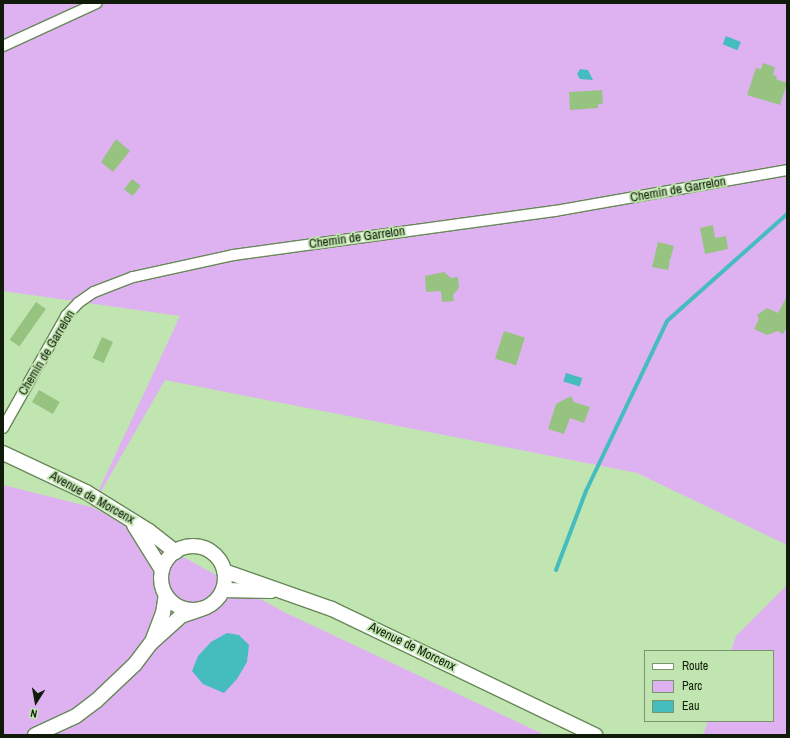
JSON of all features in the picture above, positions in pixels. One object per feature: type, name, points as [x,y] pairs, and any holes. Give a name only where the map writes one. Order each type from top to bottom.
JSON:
[{"type":"main road","name":"Avenue de Morcenx","points":[[3,453],[86,492],[176,552]]},
{"type":"main road","points":[[130,520],[162,570]]},
{"type":"main road","points":[[36,735],[76,716],[96,701],[135,664],[151,643],[181,616],[210,605],[223,590],[224,571],[217,558],[205,549],[185,547],[176,552],[167,560],[162,570],[161,579],[166,595],[163,613],[151,643]]},
{"type":"main road","name":"Avenue de Morcenx","points":[[224,571],[285,591],[332,609],[595,735]]},
{"type":"main road","points":[[223,590],[285,591]]},
{"type":"main road","points":[[166,595],[181,608],[202,609]]},
{"type":"street","points":[[3,46],[97,3]]},
{"type":"street","name":"Chemin de Garrelon","points":[[3,428],[66,316],[78,303],[94,292],[133,277],[233,255],[555,210],[787,170]]},
{"type":"green space","points":[[3,3],[787,3],[787,545],[637,473],[165,380],[92,507],[284,612],[545,735],[3,735],[3,485],[91,507],[180,316],[3,291]]},
{"type":"green space","points":[[787,585],[787,735],[703,735],[708,722],[774,722],[774,650],[731,650],[736,636]]},
{"type":"water","points":[[726,36],[741,42],[737,50],[723,44]]},
{"type":"water","points":[[580,69],[588,70],[593,80],[580,79],[577,74]]},
{"type":"water","points":[[566,373],[582,378],[580,387],[563,382]]},
{"type":"water","points":[[227,633],[239,635],[249,645],[247,662],[237,679],[224,693],[203,684],[192,671],[198,656],[211,642]]},
{"type":"building","points":[[763,63],[775,67],[773,75],[777,76],[776,79],[787,83],[780,105],[747,95],[756,68],[761,69]]},
{"type":"building","points":[[602,90],[603,104],[598,104],[598,108],[570,110],[569,92]]},
{"type":"building","points":[[116,139],[130,151],[113,172],[101,162]]},
{"type":"building","points":[[132,179],[141,186],[133,196],[124,189]]},
{"type":"building","points":[[713,225],[715,238],[726,236],[728,249],[705,254],[700,228]]},
{"type":"building","points":[[658,242],[674,246],[670,260],[668,261],[670,261],[668,270],[652,267]]},
{"type":"building","points":[[444,272],[451,278],[458,277],[459,288],[453,295],[454,301],[442,302],[441,291],[426,292],[425,276]]},
{"type":"building","points":[[787,296],[787,327],[783,334],[778,331],[767,335],[754,329],[759,319],[757,315],[767,308],[778,313]]},
{"type":"building","points":[[36,302],[46,309],[19,347],[10,340]]},
{"type":"building","points":[[504,331],[525,338],[516,365],[495,359]]},
{"type":"building","points":[[102,337],[113,342],[104,363],[93,358]]},
{"type":"building","points":[[39,390],[60,402],[53,414],[32,402]]},
{"type":"building","points":[[571,396],[574,402],[590,407],[584,423],[570,418],[564,434],[548,429],[556,404]]},
{"type":"waterway","points":[[556,570],[586,491],[667,321],[787,214]]}]
